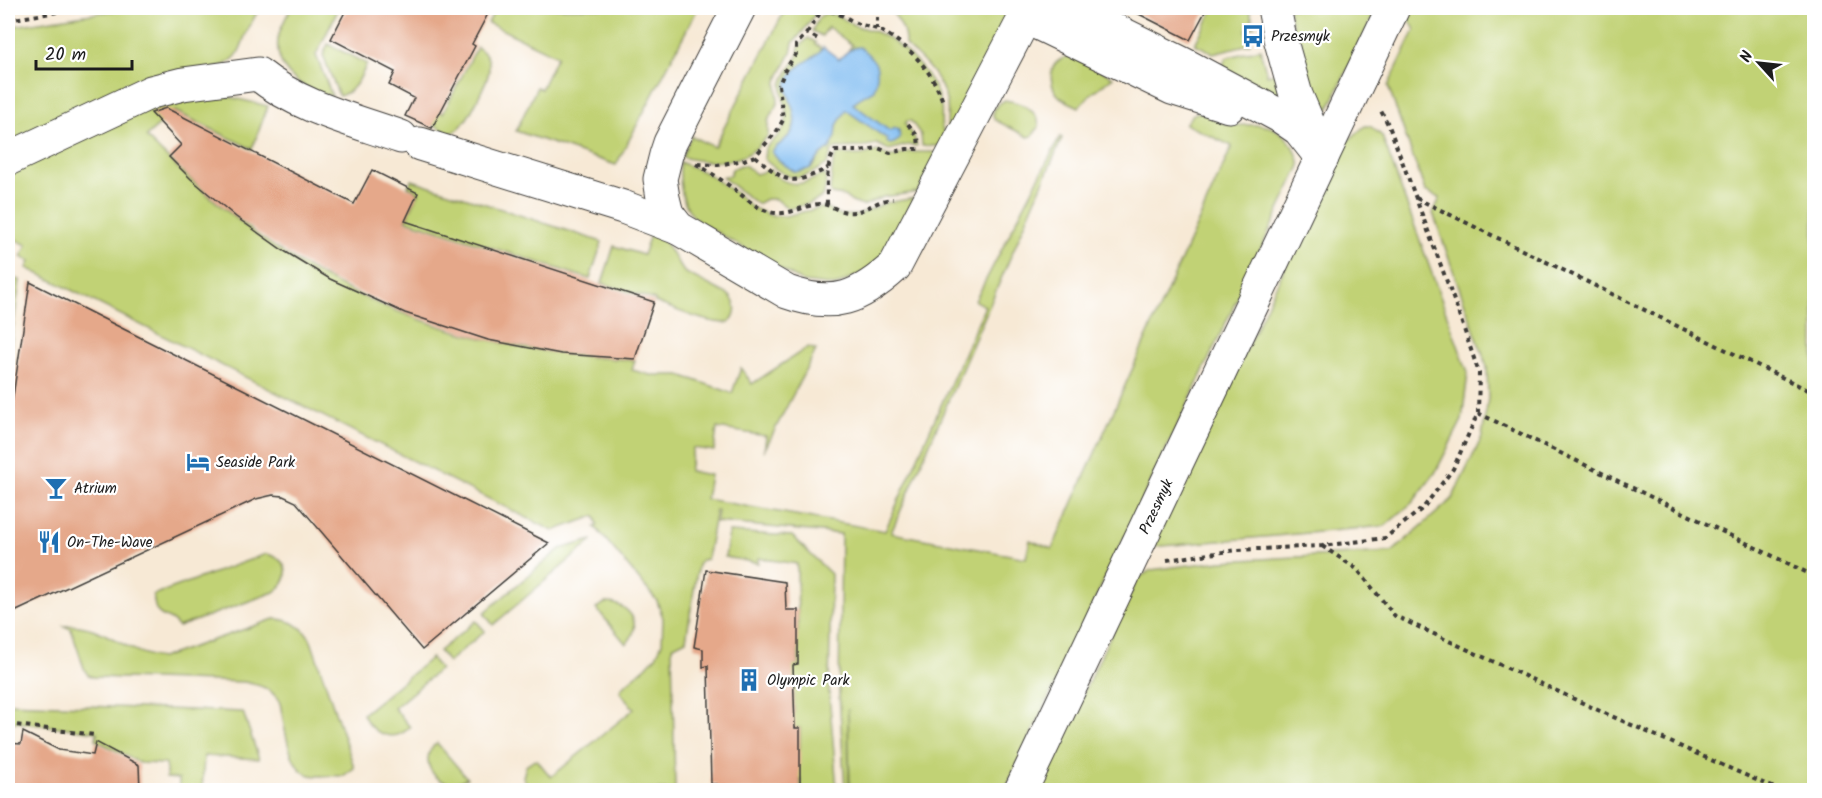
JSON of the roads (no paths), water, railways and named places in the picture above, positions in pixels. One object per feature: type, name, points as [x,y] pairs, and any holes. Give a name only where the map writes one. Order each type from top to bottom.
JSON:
[{"type":"street","points":[[678,228],[667,214],[660,178],[681,160],[670,143],[739,8]]},
{"type":"street","points":[[1070,8],[1183,64],[1280,116],[1299,129],[1322,158]]},
{"type":"street","points":[[1274,8],[1296,95],[1322,158]]},
{"type":"street","name":"Przesmyk","points":[[1021,790],[1393,8]]},
{"type":"street","points":[[8,159],[122,104],[167,87],[258,74],[274,87],[296,99],[411,140],[623,207],[678,228],[787,292],[806,299],[830,300],[855,295],[875,284],[895,266],[1027,12],[1172,88],[1227,105],[1280,116]]},
{"type":"water","points":[[823,47],[839,59],[857,47],[871,57],[877,70],[874,90],[853,104],[890,131],[895,128],[899,130],[900,139],[890,144],[887,139],[846,110],[837,125],[836,136],[830,148],[809,169],[795,172],[779,161],[772,152],[787,138],[794,126],[794,113],[786,86],[795,70],[815,56]]},
{"type":"place","name":"Przesmyk","points":[[1253,36]]},
{"type":"place","name":"Seaside Park","points":[[198,462]]},
{"type":"place","name":"Atrium","points":[[56,488]]},
{"type":"place","name":"On-The-Wave","points":[[49,542]]},
{"type":"place","name":"Olympic Park","points":[[749,680]]}]
